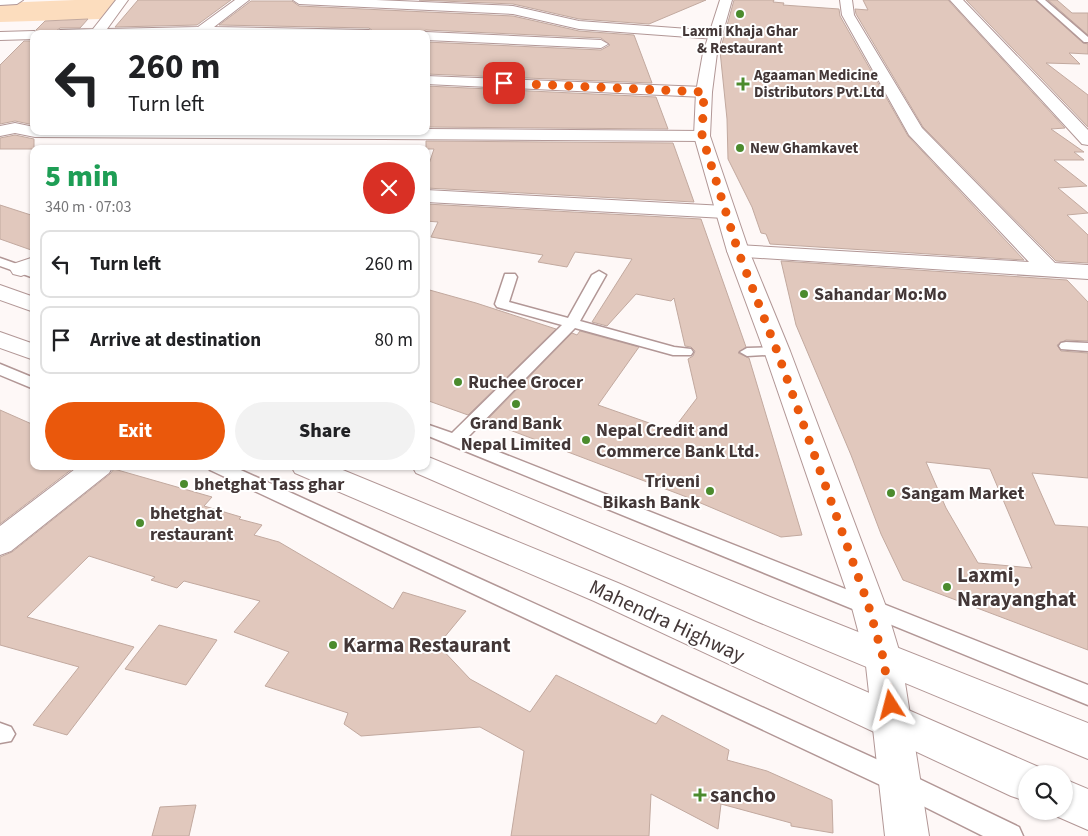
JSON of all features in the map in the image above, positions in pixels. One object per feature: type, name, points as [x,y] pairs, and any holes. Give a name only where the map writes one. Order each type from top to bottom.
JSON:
[{"type":"main road","points":[[0,0],[17,0]]},
{"type":"main road","points":[[100,30],[122,0]]},
{"type":"main road","points":[[202,30],[243,0]]},
{"type":"main road","points":[[299,0],[357,1],[513,10],[579,25],[708,46]]},
{"type":"main road","points":[[726,0],[708,46],[702,136],[738,251],[777,351],[868,604],[883,657],[907,836]]},
{"type":"main road","points":[[846,0],[848,15],[915,131],[1049,270]]},
{"type":"main road","points":[[956,0],[1088,140]]},
{"type":"main road","points":[[0,36],[30,35]]},
{"type":"main road","points":[[430,36],[612,45]]},
{"type":"main road","points":[[430,80],[704,92]]},
{"type":"main road","points":[[7,129],[30,119]]},
{"type":"main road","points":[[7,129],[30,131]]},
{"type":"main road","points":[[430,134],[702,136]]},
{"type":"main road","points":[[430,196],[725,212]]},
{"type":"main road","points":[[738,251],[1088,272]]},
{"type":"main road","points":[[0,292],[30,303]]},
{"type":"main road","points":[[0,339],[30,351]]},
{"type":"main road","points":[[430,468],[759,607],[1088,741]]},
{"type":"main road","points":[[0,543],[94,470]]},
{"type":"main road","name":"Mahendra Highway","points":[[315,470],[606,592],[1018,778]]},
{"type":"main road","points":[[1073,803],[1088,810]]},
{"type":"lane","points":[[1041,0],[1087,40]]},
{"type":"lane","points":[[0,262],[29,269]]},
{"type":"lane","points":[[455,440],[572,323],[599,275]]},
{"type":"lane","points":[[510,277],[502,304],[673,352],[686,352]]},
{"type":"lane","points":[[1066,346],[1088,347]]},
{"type":"lane","points":[[747,352],[777,351]]},
{"type":"lane","points":[[0,369],[30,382]]},
{"type":"lane","points":[[430,431],[868,604],[1088,695]]},
{"type":"lane","points":[[225,470],[900,782],[1010,836]]},
{"type":"shaded area","points":[[116,0],[100,19],[0,22],[0,3]]},
{"type":"building","points":[[138,0],[231,0],[197,25],[115,27]]},
{"type":"building","points":[[419,0],[706,0],[649,24],[579,19],[513,4]]},
{"type":"building","points":[[734,0],[774,0],[773,2],[784,3],[783,5],[839,9],[840,16],[908,136],[1024,260],[770,244],[766,234],[761,233],[752,207],[728,159],[727,119],[720,51]]},
{"type":"building","points":[[863,0],[948,0],[1065,128],[1051,129],[1084,152],[1074,152],[1084,160],[1054,160],[1087,186],[1058,188],[1088,213],[1067,215],[1088,235],[1088,263],[1056,261],[923,127],[856,14],[855,9],[868,10]]},
{"type":"building","points":[[966,0],[1035,0],[1083,43],[1088,44],[1088,54],[1069,53],[1080,64],[1046,63],[1088,95],[1088,127]]},
{"type":"building","points":[[1048,0],[1057,0],[1072,13],[1088,13],[1088,35]]},
{"type":"building","points":[[251,1],[292,1],[299,6],[513,16],[579,31],[634,35],[652,83],[430,74],[430,42],[601,50],[610,45],[601,38],[430,30],[219,25]]},
{"type":"building","points":[[88,19],[80,28],[36,30],[45,21]]},
{"type":"building","points":[[24,41],[30,41],[30,124],[15,121],[0,124],[0,65]]},
{"type":"building","points":[[430,86],[656,97],[668,129],[430,127]]},
{"type":"building","points":[[15,135],[34,139],[34,145],[30,145],[30,149],[0,149],[0,138]]},
{"type":"building","points":[[426,141],[673,143],[694,202],[430,188],[430,161],[434,149],[430,149],[430,145],[426,145]]},
{"type":"building","points":[[430,204],[701,219],[746,347],[738,353],[749,358],[802,535],[781,537],[684,496],[486,421],[572,333],[577,335],[580,331],[639,347],[598,405],[672,431],[697,398],[688,359],[693,356],[695,351],[691,347],[685,346],[674,298],[671,301],[636,294],[607,326],[592,322],[632,259],[575,252],[567,267],[538,262],[543,255],[431,237],[438,222],[430,221]]},
{"type":"building","points":[[0,205],[30,215],[30,250],[0,239]]},
{"type":"building","points":[[781,261],[1067,280],[1088,302],[1088,341],[1066,340],[1057,345],[1061,351],[1088,353],[1088,478],[1032,473],[1055,525],[1088,527],[1088,650],[903,580],[881,534],[851,455],[796,325]],"holes":[[[926,462],[990,469],[1032,568],[978,563],[946,508]]]},
{"type":"building","points":[[430,290],[556,329],[468,415],[430,401]]},
{"type":"building","points":[[0,410],[30,423],[30,470],[71,470],[0,524]]},
{"type":"building","points":[[113,470],[118,470],[212,497],[204,506],[262,525],[254,535],[279,542],[393,609],[403,592],[466,611],[438,645],[470,679],[530,712],[556,675],[656,724],[662,715],[729,750],[727,760],[767,771],[832,800],[833,833],[791,826],[791,823],[721,804],[718,829],[651,794],[649,836],[511,836],[524,751],[480,727],[361,736],[344,724],[348,713],[265,686],[289,652],[234,632],[260,601],[184,581],[177,588],[151,580],[155,577],[89,556],[27,617],[134,647],[67,735],[33,725],[79,667],[0,645],[0,557],[12,552]]},
{"type":"building","points":[[159,625],[217,640],[186,685],[125,669]]},
{"type":"building","points":[[196,805],[189,836],[152,836],[160,807]]},
{"type":"place","name":"Laxmi Khaja Ghar & Restaurant","points":[[740,14]]},
{"type":"place","name":"Agaaman Medicine Distributors Pvt.Ltd","points":[[743,84]]},
{"type":"place","name":"New Ghamkavet","points":[[740,148]]},
{"type":"place","name":"Sahandar Mo:Mo","points":[[804,294]]},
{"type":"place","name":"Ruchee Grocer","points":[[458,382]]},
{"type":"place","name":"Grand Bank Nepal Limited","points":[[516,404]]},
{"type":"place","name":"Nepal Credit and Commerce Bank Ltd.","points":[[586,440]]},
{"type":"place","name":"bhetghat Tass ghar","points":[[184,484]]},
{"type":"place","name":"Triveni Bikash Bank","points":[[710,491]]},
{"type":"place","name":"Sangam Market","points":[[891,493]]},
{"type":"place","name":"bhetghat restaurant","points":[[140,523]]},
{"type":"place","name":"Laxmi, Narayanghat","points":[[947,587]]},
{"type":"place","name":"Karma Restaurant","points":[[333,645]]},
{"type":"place","name":"sancho","points":[[700,795]]},
{"type":"route","points":[[504,83],[704,92],[702,136],[738,251],[777,351],[857,570],[883,657],[891,705]]}]
